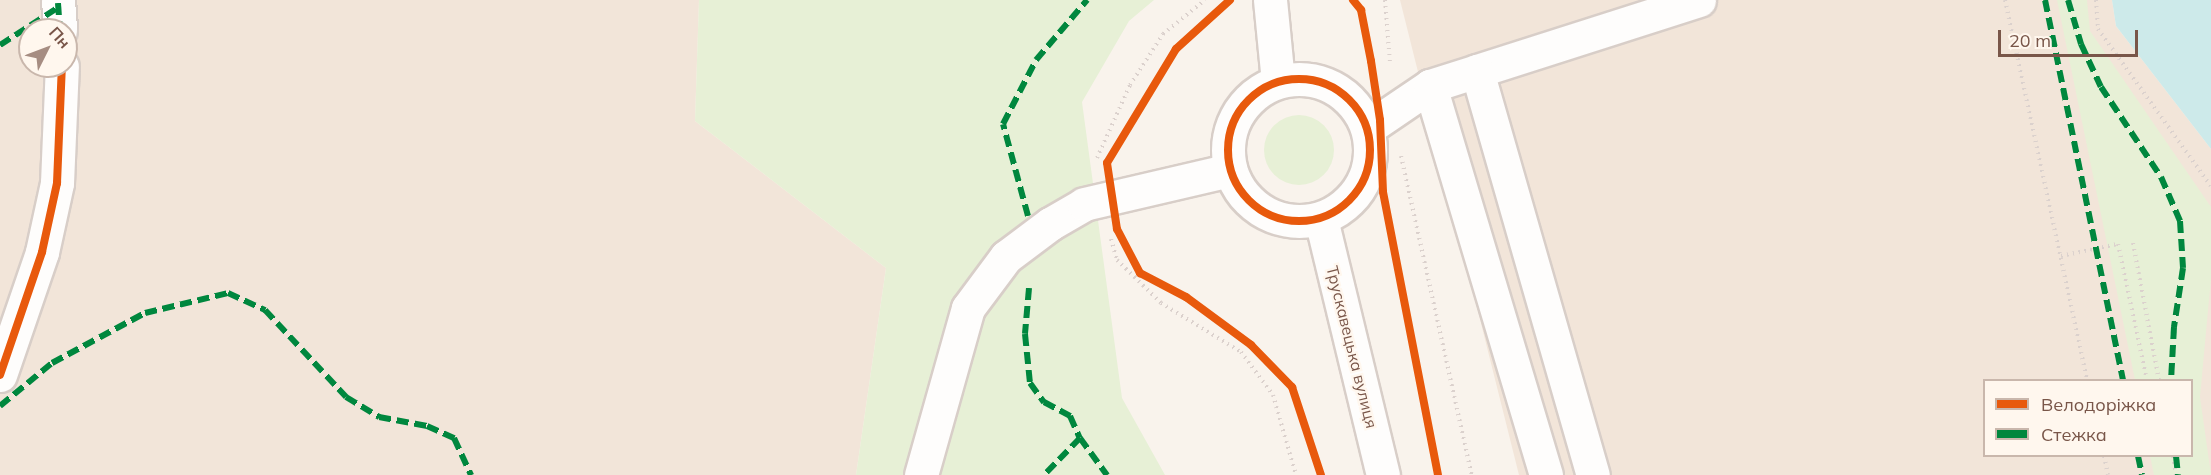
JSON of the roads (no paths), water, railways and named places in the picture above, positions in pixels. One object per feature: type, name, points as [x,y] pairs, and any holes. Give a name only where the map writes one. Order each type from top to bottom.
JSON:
[{"type":"street","points":[[58,0],[59,18]]},
{"type":"street","points":[[1270,0],[1278,81]]},
{"type":"street","points":[[1381,119],[1354,103],[1332,86],[1306,78],[1278,81],[1254,94],[1236,116],[1228,142],[1230,170],[1243,195],[1265,214],[1292,222],[1321,219],[1346,205],[1364,183],[1381,119],[1430,86],[1699,0]]},
{"type":"street","points":[[1477,71],[1593,475]]},
{"type":"street","points":[[0,375],[42,252],[57,183],[61,78]]},
{"type":"street","points":[[1430,86],[1546,475]]},
{"type":"street","points":[[921,475],[968,308],[1006,256],[1050,224],[1084,204],[1230,170]]},
{"type":"street","name":"Трускавецька вулиця","points":[[1321,219],[1383,475]]},
{"type":"water","points":[[2112,0],[2211,0],[2211,149],[2116,26]]}]
